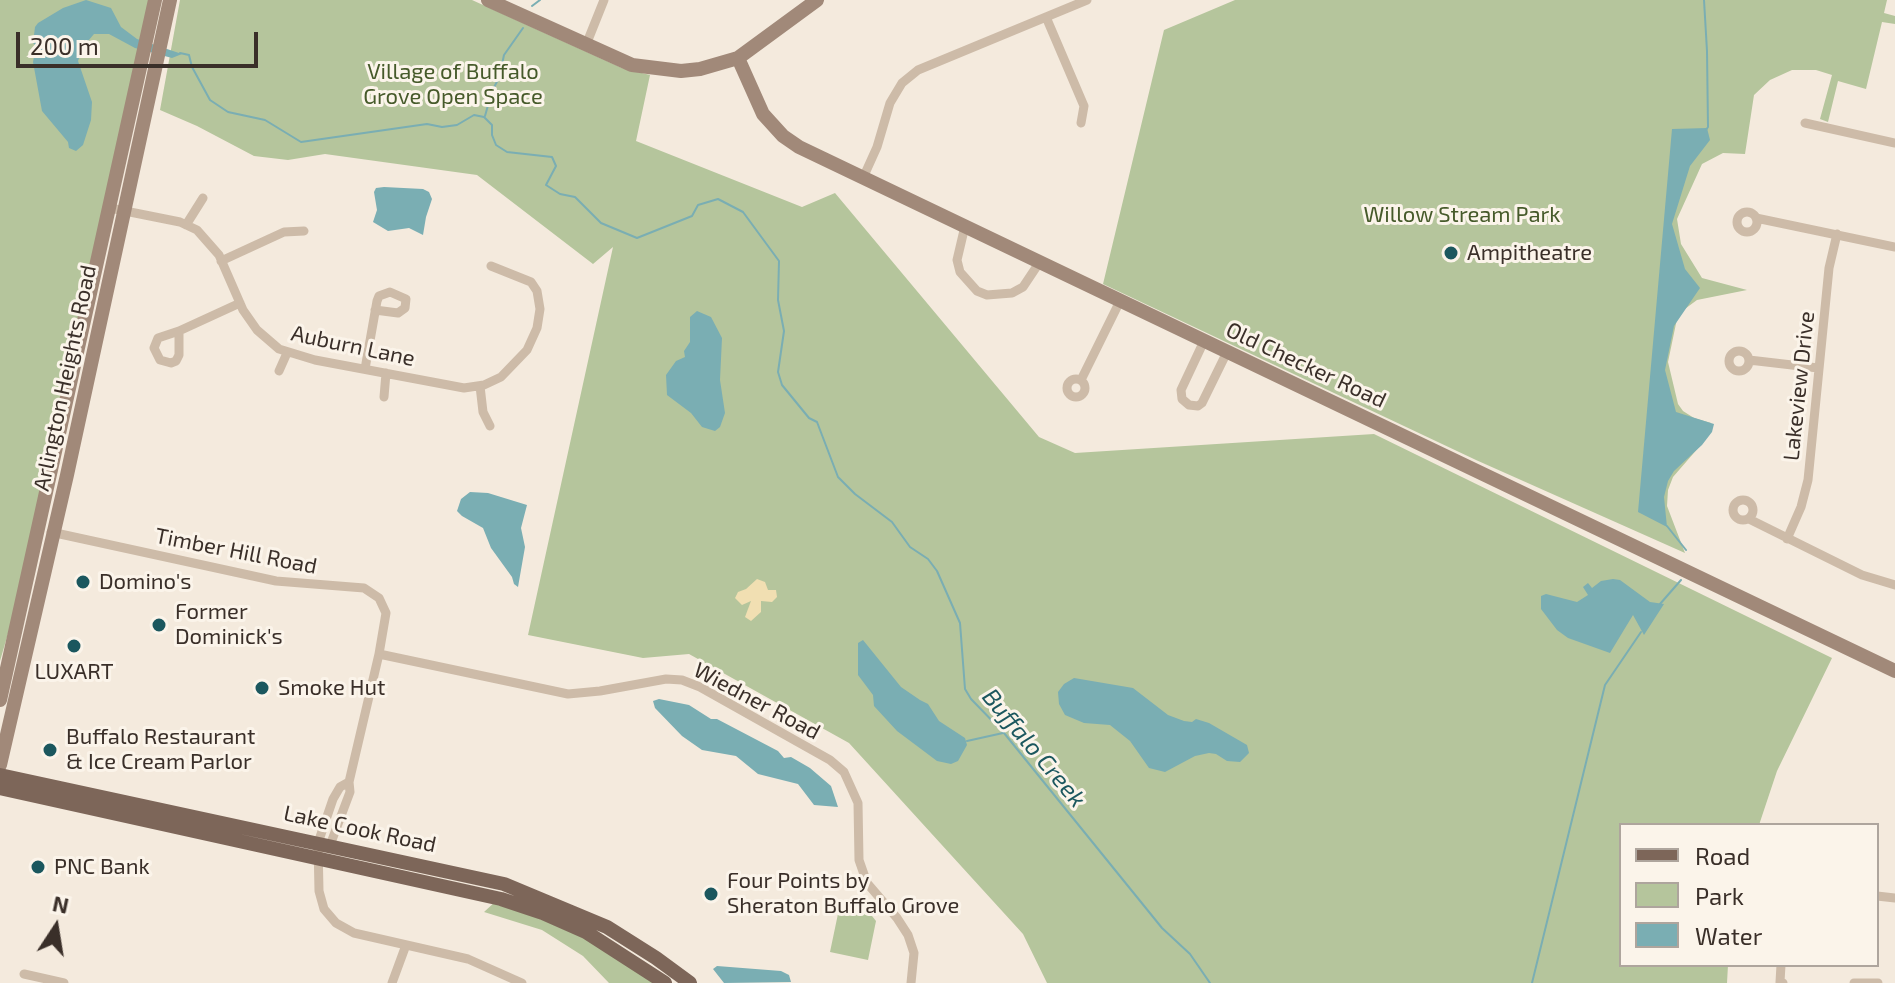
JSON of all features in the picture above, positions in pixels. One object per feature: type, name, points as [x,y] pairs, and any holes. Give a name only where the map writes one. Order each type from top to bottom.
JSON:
[{"type":"main road","name":"Lake Cook Road","points":[[0,775],[323,849],[543,913],[586,932],[665,983]]},
{"type":"main road","name":"Lake Cook Road","points":[[0,788],[480,878],[534,895],[607,927],[690,983]]},
{"type":"street","name":"Arlington Heights Road","points":[[155,0],[156,30]]},
{"type":"street","name":"Arlington Heights Road","points":[[0,765],[46,530],[156,30],[170,0]]},
{"type":"street","points":[[488,0],[632,65],[664,70],[700,69],[738,58],[817,0]]},
{"type":"street","points":[[586,45],[604,0]]},
{"type":"street","points":[[863,178],[877,147],[890,103],[902,83],[918,70],[1087,0]]},
{"type":"street","points":[[1046,17],[1084,106],[1081,123]]},
{"type":"street","name":"Old Checker Road","points":[[738,58],[763,114],[783,136],[1039,263],[1894,668]]},
{"type":"street","points":[[1805,123],[1895,143]]},
{"type":"street","points":[[186,225],[203,198]]},
{"type":"street","name":"Auburn Lane","points":[[117,209],[197,230],[221,261],[240,303],[266,341],[287,353],[464,388],[480,386]]},
{"type":"street","points":[[1756,218],[1895,247]]},
{"type":"street","points":[[965,226],[957,260],[960,272],[977,291],[987,295],[1012,293],[1023,287],[1039,263]]},
{"type":"street","points":[[221,261],[284,232],[304,231]]},
{"type":"street","name":"Lakeview Drive","points":[[1787,539],[1805,494],[1829,268],[1837,234]]},
{"type":"street","points":[[490,426],[483,412],[480,386],[501,377],[527,350],[537,328],[540,309],[537,291],[531,282],[491,266]]},
{"type":"street","points":[[1081,380],[1120,301]]},
{"type":"street","points":[[179,331],[240,303]]},
{"type":"street","points":[[365,369],[375,310]]},
{"type":"street","points":[[1204,341],[1181,390],[1183,401],[1191,406],[1202,403],[1227,352]]},
{"type":"street","points":[[279,371],[287,353]]},
{"type":"street","points":[[1749,360],[1818,368]]},
{"type":"street","points":[[384,397],[386,373]]},
{"type":"street","points":[[1749,519],[1862,575],[1895,585]]},
{"type":"street","name":"Arlington Heights Road","points":[[0,700],[46,530]]},
{"type":"street","name":"Timber Hill Road","points":[[46,530],[276,581],[364,588],[373,592],[386,613],[379,654],[349,782],[350,792],[323,849]]},
{"type":"street","name":"Wiedner Road","points":[[379,654],[568,694],[666,679],[682,680],[700,687],[830,760],[844,772],[858,803],[859,860],[867,883],[908,935],[914,953],[912,981]]},
{"type":"street","points":[[323,849],[319,891],[324,909],[336,923],[354,933],[468,959],[522,983]]},
{"type":"street","points":[[392,983],[406,945]]},
{"type":"street","points":[[24,974],[64,983]]},
{"type":"street","points":[[1854,983],[1878,983]]},
{"type":"green space","points":[[0,0],[149,0],[19,596],[0,661]]},
{"type":"green space","name":"Village of Buffalo Grove Open Space","points":[[180,0],[472,0],[622,68],[650,75],[636,141],[802,207],[835,193],[1039,437],[1075,453],[1374,434],[1832,658],[1777,771],[1760,823],[1619,823],[1619,967],[1728,967],[1727,983],[1047,983],[1023,934],[849,743],[689,654],[643,658],[528,635],[613,247],[593,264],[477,175],[325,154],[288,160],[254,156],[160,110]]},
{"type":"green space","name":"Willow Stream Park","points":[[1235,0],[1887,0],[1884,13],[1895,16],[1895,24],[1882,22],[1866,89],[1838,81],[1828,122],[1820,119],[1832,75],[1816,70],[1792,70],[1770,80],[1754,95],[1745,154],[1723,153],[1702,164],[1677,219],[1681,244],[1702,278],[1747,290],[1697,300],[1678,314],[1668,362],[1678,404],[1694,418],[1711,423],[1706,439],[1673,477],[1668,490],[1667,506],[1685,553],[1476,460],[1103,284],[1164,30]]},
{"type":"green space","points":[[496,901],[577,934],[657,983],[609,983],[583,956],[542,930],[484,912]]},
{"type":"green space","points":[[839,909],[872,916],[876,921],[868,960],[830,952]]},
{"type":"sand","points":[[757,579],[765,582],[768,590],[776,590],[777,597],[772,602],[761,601],[761,612],[751,621],[745,617],[751,601],[742,605],[735,598],[738,592]]},
{"type":"water","points":[[86,0],[111,8],[121,27],[137,39],[182,54],[172,58],[135,48],[109,34],[94,34],[83,47],[78,61],[92,102],[91,120],[83,145],[76,151],[69,148],[68,142],[42,111],[33,62],[36,46],[33,43],[38,23],[63,8]]},
{"type":"water","points":[[1707,128],[1710,140],[1690,166],[1672,224],[1685,269],[1700,288],[1674,326],[1665,370],[1676,412],[1714,424],[1702,445],[1674,471],[1668,481],[1664,497],[1667,527],[1638,512],[1672,129]]},
{"type":"water","points":[[376,188],[429,192],[432,199],[423,235],[409,228],[388,231],[373,222],[377,210],[374,192]]},
{"type":"water","points":[[697,311],[711,317],[722,338],[720,380],[725,413],[720,427],[715,431],[702,427],[691,413],[667,395],[666,375],[676,361],[685,357],[684,351],[690,342],[690,317]]},
{"type":"water","points":[[470,492],[488,493],[527,505],[521,528],[525,547],[518,587],[491,548],[483,528],[457,511],[461,499]]},
{"type":"water","points":[[1620,580],[1650,602],[1664,604],[1644,635],[1633,615],[1610,653],[1568,638],[1557,630],[1541,609],[1541,596],[1546,594],[1577,602],[1588,595],[1583,587],[1588,583],[1592,588],[1601,581]]},
{"type":"water","points":[[863,640],[901,687],[928,704],[939,721],[965,738],[967,745],[958,761],[951,764],[937,761],[897,731],[874,706],[873,695],[858,675],[858,643]]},
{"type":"water","points":[[1074,678],[1133,688],[1168,715],[1184,721],[1196,719],[1209,723],[1247,745],[1249,753],[1240,762],[1227,761],[1209,753],[1195,756],[1165,772],[1149,768],[1130,741],[1110,725],[1084,723],[1065,715],[1059,704],[1058,692]]},
{"type":"water","points":[[659,699],[689,705],[778,751],[784,758],[791,757],[810,768],[831,786],[838,807],[814,805],[798,784],[758,774],[736,756],[702,750],[682,736],[655,708],[653,701]]},
{"type":"water","points":[[717,966],[781,971],[789,975],[791,982],[724,983],[713,969]]},
{"type":"waterway","points":[[532,6],[540,0]]},
{"type":"waterway","points":[[1704,0],[1706,130]]},
{"type":"waterway","points":[[485,116],[504,55],[523,28]]},
{"type":"waterway","name":"Buffalo Creek","points":[[180,53],[189,55],[210,100],[228,112],[265,120],[301,142],[427,124],[442,127],[457,125],[474,115],[484,117],[492,125],[496,145],[507,152],[552,157],[556,166],[546,185],[560,194],[575,197],[601,223],[637,238],[692,216],[698,205],[718,199],[743,212],[779,261],[778,300],[784,331],[778,372],[782,385],[809,418],[817,422],[838,477],[892,522],[910,547],[928,559],[937,571],[960,623],[965,689],[971,699],[1004,733],[1162,928],[1190,954],[1210,983]]},
{"type":"waterway","points":[[1667,526],[1686,550]]},
{"type":"waterway","points":[[1660,604],[1681,580]]},
{"type":"waterway","points":[[1532,983],[1605,685],[1641,632]]},
{"type":"waterway","points":[[967,741],[1003,733]]},
{"type":"place","name":"Ampitheatre","points":[[1451,253]]},
{"type":"place","name":"Domino's","points":[[83,582]]},
{"type":"place","name":"Former Dominick's","points":[[159,625]]},
{"type":"place","name":"LUXART","points":[[74,646]]},
{"type":"place","name":"Smoke Hut","points":[[262,688]]},
{"type":"place","name":"Buffalo Restaurant & Ice Cream Parlor","points":[[50,750]]},
{"type":"place","name":"PNC Bank","points":[[38,867]]},
{"type":"place","name":"Four Points by Sheraton Buffalo Grove","points":[[711,894]]}]
